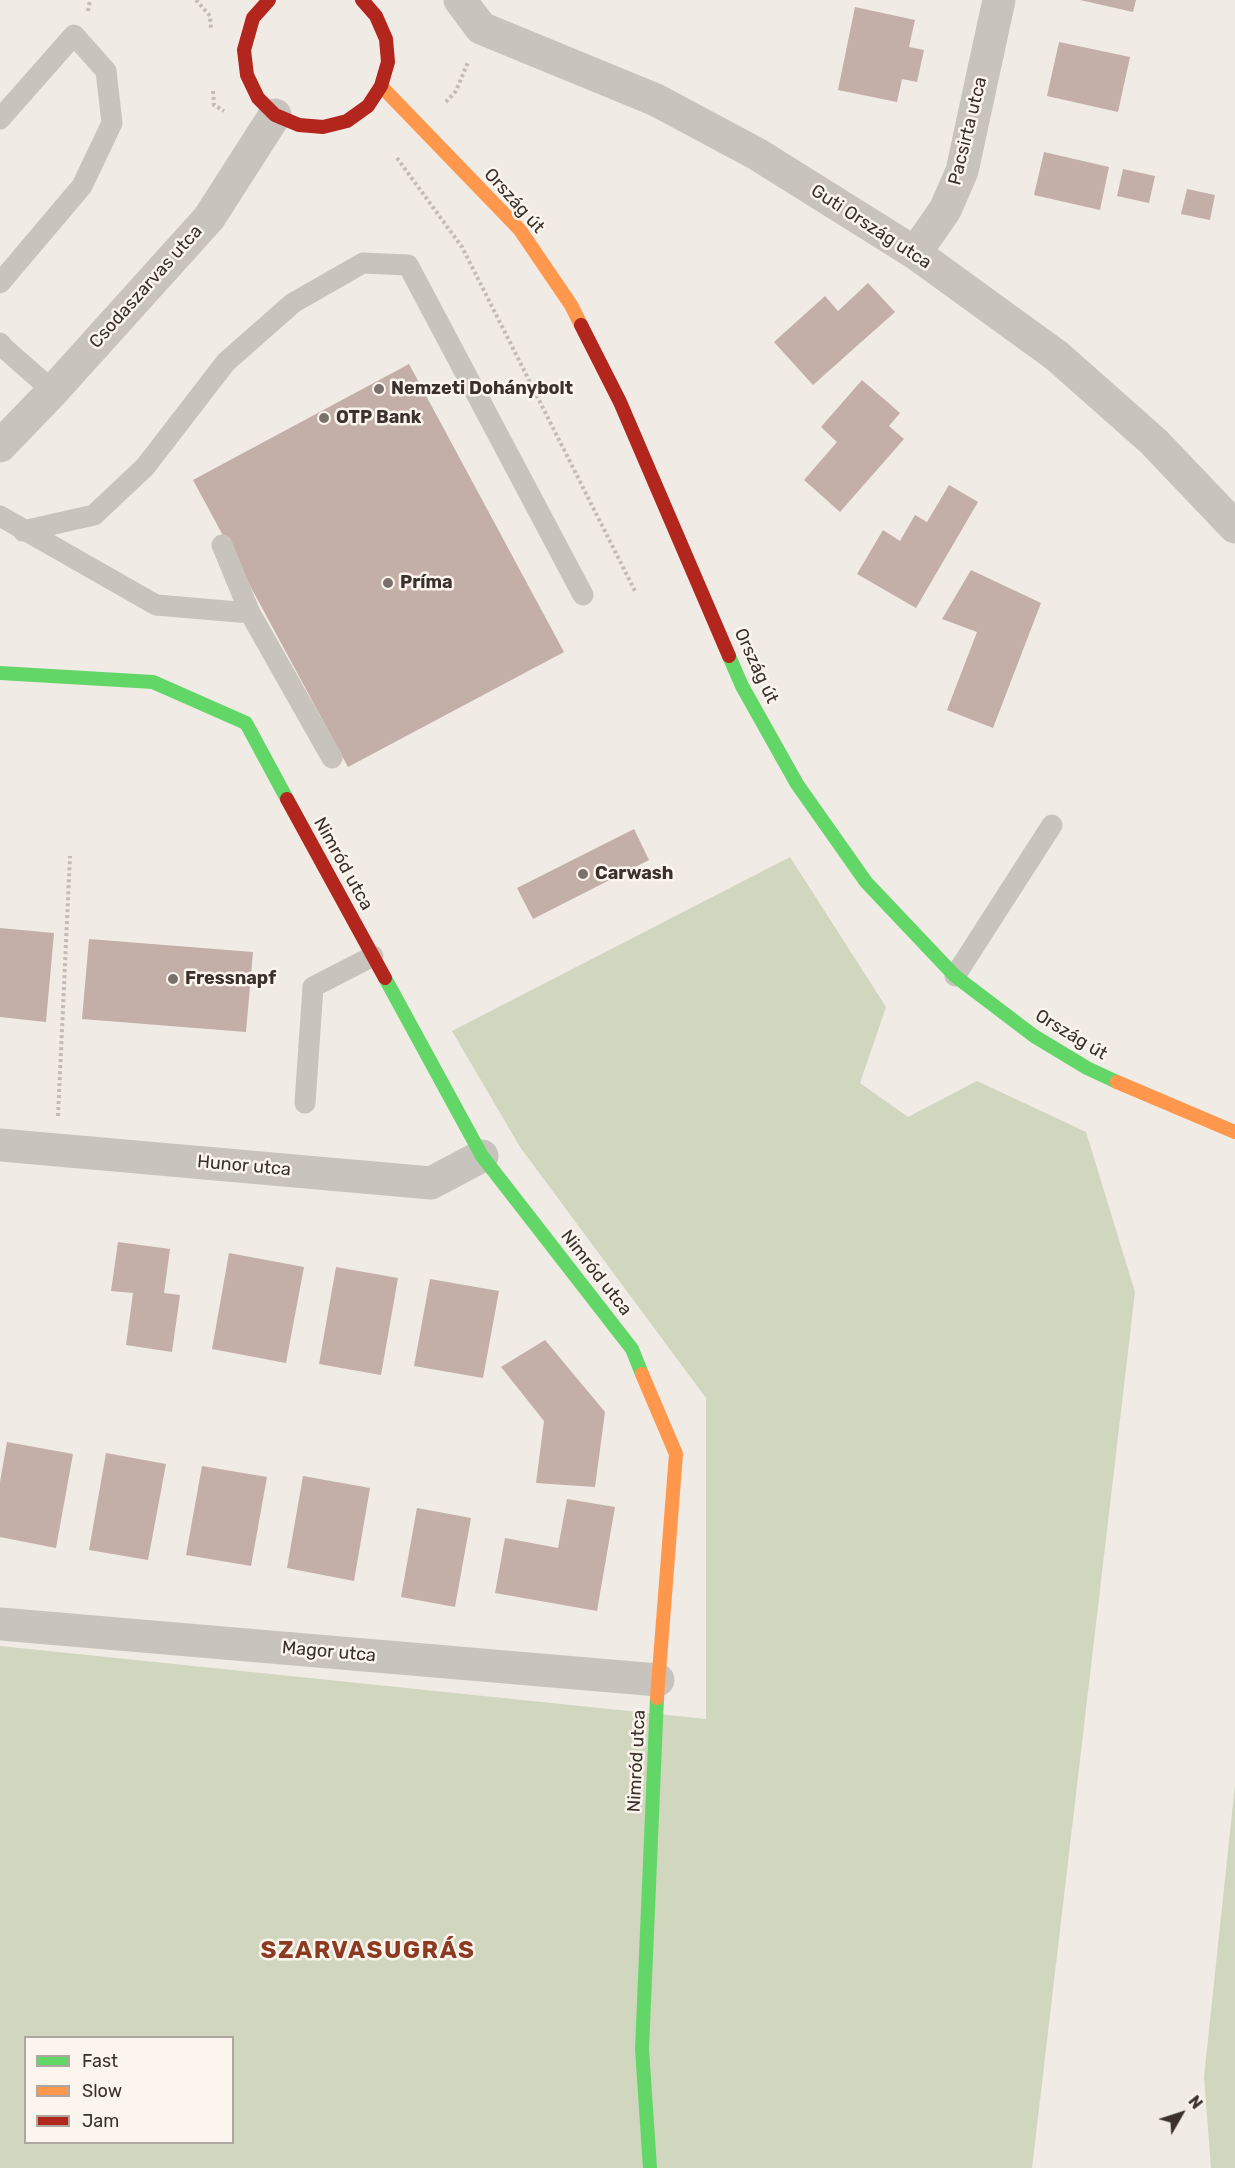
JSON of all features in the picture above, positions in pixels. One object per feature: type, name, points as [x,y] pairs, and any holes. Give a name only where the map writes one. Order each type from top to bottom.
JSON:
[{"type":"street","points":[[269,0],[253,18],[244,50],[250,83],[258,98],[275,115],[298,126],[323,127],[347,121],[368,106],[381,86],[388,62],[386,39],[376,16],[362,0]]},
{"type":"street","name":"Guti Ország utca","points":[[460,0],[481,28],[656,100],[757,154],[915,253],[1057,356],[1154,442],[1235,527]]},
{"type":"street","name":"Pacsirta utca","points":[[915,253],[945,210],[962,171],[999,0]]},
{"type":"street","name":"Ország út","points":[[381,86],[520,230],[571,305],[620,402],[742,686],[796,784],[866,882],[955,976],[1034,1036],[1087,1068],[1235,1132]]},
{"type":"street","name":"Csodaszarvas utca","points":[[0,446],[54,391],[209,218],[275,115]]},
{"type":"street","name":"Nimród utca","points":[[0,673],[153,682],[246,723],[482,1156],[632,1349],[676,1454],[658,1680],[642,2049],[650,2168]]},
{"type":"street","name":"Hunor utca","points":[[0,1145],[431,1183],[482,1156]]},
{"type":"street","name":"Magor utca","points":[[0,1624],[658,1680]]},
{"type":"lane","points":[[0,119],[74,35],[106,71],[112,123],[82,186],[0,283]]},
{"type":"lane","points":[[23,531],[94,515],[145,467],[226,362],[292,303],[363,263],[408,264],[583,595]]},
{"type":"lane","points":[[0,343],[54,391]]},
{"type":"lane","points":[[0,516],[156,605],[250,613]]},
{"type":"lane","points":[[222,545],[250,613],[332,758]]},
{"type":"lane","points":[[955,976],[1052,825]]},
{"type":"lane","points":[[305,1103],[313,987],[373,956]]},
{"type":"path","points":[[392,151],[462,247],[636,593]]},
{"type":"path","points":[[57,1150],[70,856]]},
{"type":"green space","points":[[790,857],[886,1007],[860,1083],[908,1117],[977,1081],[1086,1132],[1135,1292],[1032,2168],[0,2168],[0,1646],[706,1719],[706,1398],[520,1147],[452,1031]]},
{"type":"green space","points":[[1235,1785],[1235,2168],[1211,2168],[1204,2077]]},
{"type":"building","points":[[1080,0],[1136,0],[1133,12]]},
{"type":"building","points":[[855,7],[915,20],[909,47],[924,50],[917,82],[902,79],[897,102],[838,90]]},
{"type":"building","points":[[1059,42],[1130,57],[1118,112],[1047,96]]},
{"type":"building","points":[[1044,152],[1109,167],[1100,210],[1034,195]]},
{"type":"building","points":[[1123,169],[1155,176],[1149,203],[1117,196]]},
{"type":"building","points":[[1187,189],[1215,195],[1210,220],[1181,214]]},
{"type":"building","points":[[868,283],[895,312],[813,385],[774,342],[825,296],[838,311]]},
{"type":"building","name":"Príma","points":[[409,364],[564,652],[348,767],[193,480]]},
{"type":"building","points":[[862,380],[900,413],[889,426],[904,439],[840,512],[804,480],[837,442],[821,427]]},
{"type":"building","points":[[949,485],[978,502],[916,608],[857,574],[883,530],[900,541],[915,515],[927,522]]},
{"type":"building","points":[[971,570],[1041,603],[993,728],[947,710],[977,632],[942,619]]},
{"type":"building","name":"Carwash","points":[[634,829],[649,860],[533,919],[517,888]]},
{"type":"building","points":[[0,928],[54,933],[46,1022],[0,1017]]},
{"type":"building","points":[[89,939],[253,952],[246,1032],[82,1019]]},
{"type":"building","points":[[118,1242],[170,1249],[164,1293],[180,1295],[172,1352],[126,1345],[133,1293],[111,1291]]},
{"type":"building","points":[[229,1253],[304,1267],[286,1363],[212,1349]]},
{"type":"building","points":[[336,1267],[398,1278],[381,1375],[319,1364]]},
{"type":"building","points":[[430,1279],[499,1291],[483,1378],[414,1366]]},
{"type":"building","points":[[545,1340],[605,1412],[595,1487],[536,1483],[544,1421],[501,1367]]},
{"type":"building","points":[[7,1442],[73,1454],[56,1548],[0,1537],[0,1482]]},
{"type":"building","points":[[106,1453],[166,1464],[148,1560],[89,1550]]},
{"type":"building","points":[[202,1466],[267,1477],[251,1566],[186,1555]]},
{"type":"building","points":[[303,1476],[370,1488],[354,1581],[287,1568]]},
{"type":"building","points":[[567,1499],[615,1507],[597,1611],[495,1593],[505,1538],[558,1548]]},
{"type":"building","points":[[417,1508],[471,1518],[455,1607],[401,1597]]},
{"type":"traffic: fast","points":[[729,656],[742,686],[797,784],[866,882],[955,976],[1034,1036],[1087,1068],[1117,1082]]},
{"type":"traffic: fast","points":[[0,673],[153,682],[246,723],[287,799]]},
{"type":"traffic: fast","points":[[385,978],[482,1156],[632,1349],[642,1374]]},
{"type":"traffic: fast","points":[[650,2168],[642,2049],[657,1698]]},
{"type":"traffic: slow","points":[[381,86],[520,230],[571,305],[581,325]]},
{"type":"traffic: slow","points":[[1117,1082],[1235,1132]]},
{"type":"traffic: slow","points":[[642,1374],[676,1454],[657,1698]]},
{"type":"traffic: jam","points":[[269,0],[253,18],[244,50],[247,75],[258,98],[275,115],[299,125],[323,127],[347,121],[368,106],[381,86],[388,62],[386,39],[376,16],[362,0]]},
{"type":"traffic: jam","points":[[581,325],[620,402],[729,656]]},
{"type":"traffic: jam","points":[[287,799],[385,978]]},
{"type":"place","name":"Nemzeti Dohánybolt","points":[[379,389]]},
{"type":"place","name":"OTP Bank","points":[[324,418]]},
{"type":"place","name":"Príma","points":[[388,583]]},
{"type":"place","name":"Carwash","points":[[583,874]]},
{"type":"place","name":"Fressnapf","points":[[173,979]]},
{"type":"district","name":"SZARVASUGRÁS","points":[[368,1951]]}]
